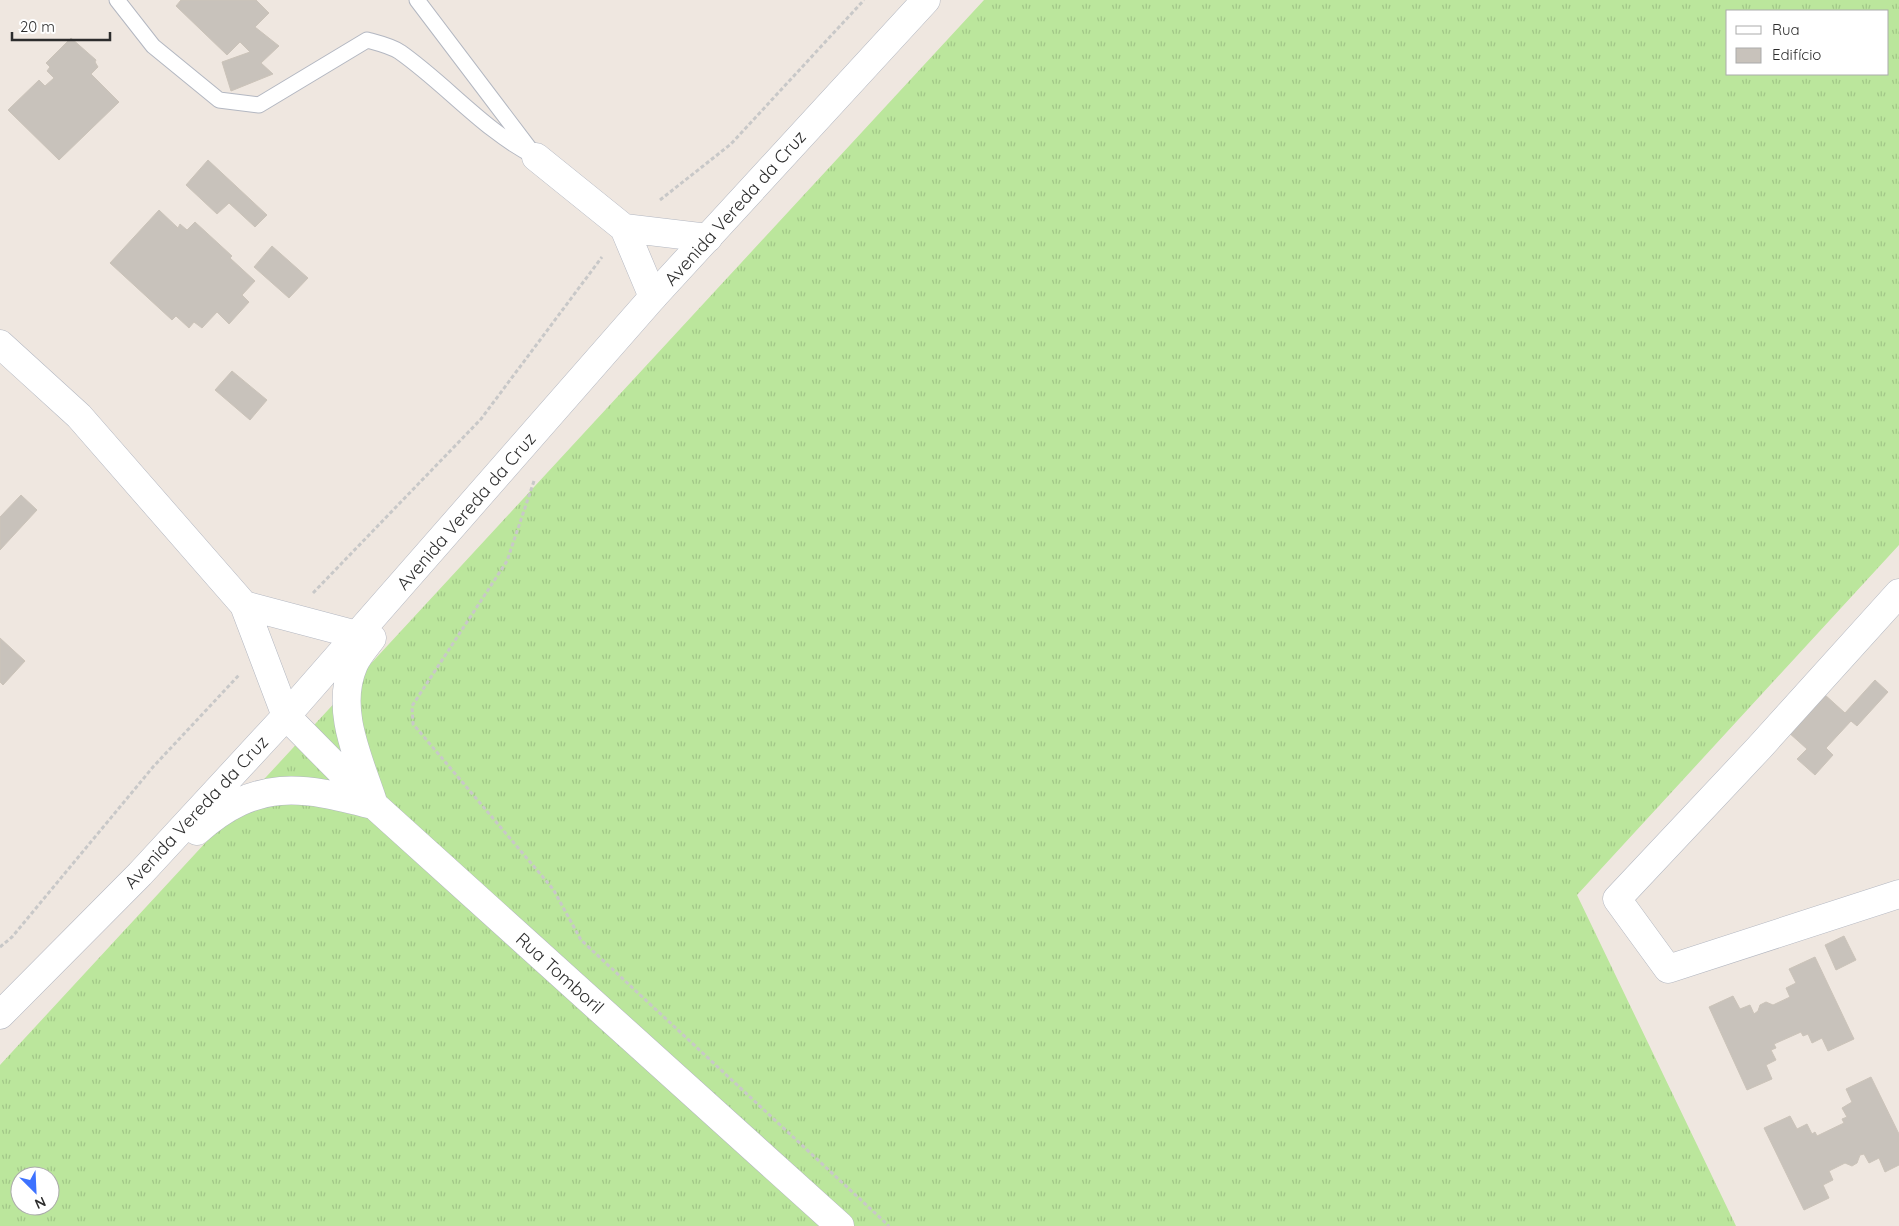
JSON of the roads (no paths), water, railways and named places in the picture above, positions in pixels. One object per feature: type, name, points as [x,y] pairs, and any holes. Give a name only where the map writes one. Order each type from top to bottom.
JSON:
[{"type":"street","name":"Avenida Vereda da Cruz","points":[[0,1015],[140,874],[286,716],[654,297],[926,0]]},
{"type":"street","points":[[536,157],[624,228],[654,297]]},
{"type":"street","points":[[624,228],[708,238]]},
{"type":"street","points":[[0,344],[79,416],[244,605],[286,716]]},
{"type":"street","points":[[375,806],[350,730],[346,703],[348,683],[355,662],[372,639],[411,596],[426,576],[461,517]]},
{"type":"street","points":[[1899,593],[1759,748],[1617,899],[1668,969],[1899,894]]},
{"type":"street","points":[[244,605],[357,635]]},
{"type":"street","name":"Rua Tomboril","points":[[286,716],[375,806],[840,1226]]},
{"type":"street","points":[[140,874],[167,858],[229,807],[254,795],[283,790],[322,792],[375,806]]},
{"type":"lane","points":[[117,0],[153,46],[219,100],[259,105],[368,40],[398,50],[479,119],[520,149],[536,157]]},
{"type":"lane","points":[[417,0],[536,157]]}]
